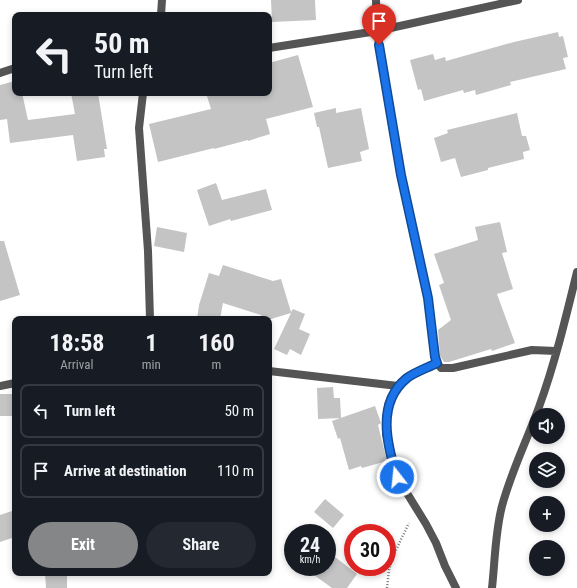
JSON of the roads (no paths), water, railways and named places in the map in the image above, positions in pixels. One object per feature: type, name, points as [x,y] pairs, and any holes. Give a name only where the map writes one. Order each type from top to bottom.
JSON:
[{"type":"street","points":[[161,12],[162,0]]},
{"type":"street","points":[[376,0],[377,31],[401,175],[428,298],[437,363],[441,368],[453,368],[532,350],[556,351]]},
{"type":"street","points":[[272,48],[377,31],[518,0]]},
{"type":"street","points":[[0,73],[12,69]]},
{"type":"street","points":[[143,96],[139,128],[148,251],[150,316]]},
{"type":"street","points":[[492,588],[496,539],[502,507],[517,461],[539,407],[577,272]]},
{"type":"street","points":[[437,363],[408,378],[398,386],[388,405],[386,434],[397,477],[436,543],[456,588]]},
{"type":"street","points":[[272,371],[398,386]]},
{"type":"street","points":[[0,386],[12,384]]}]
